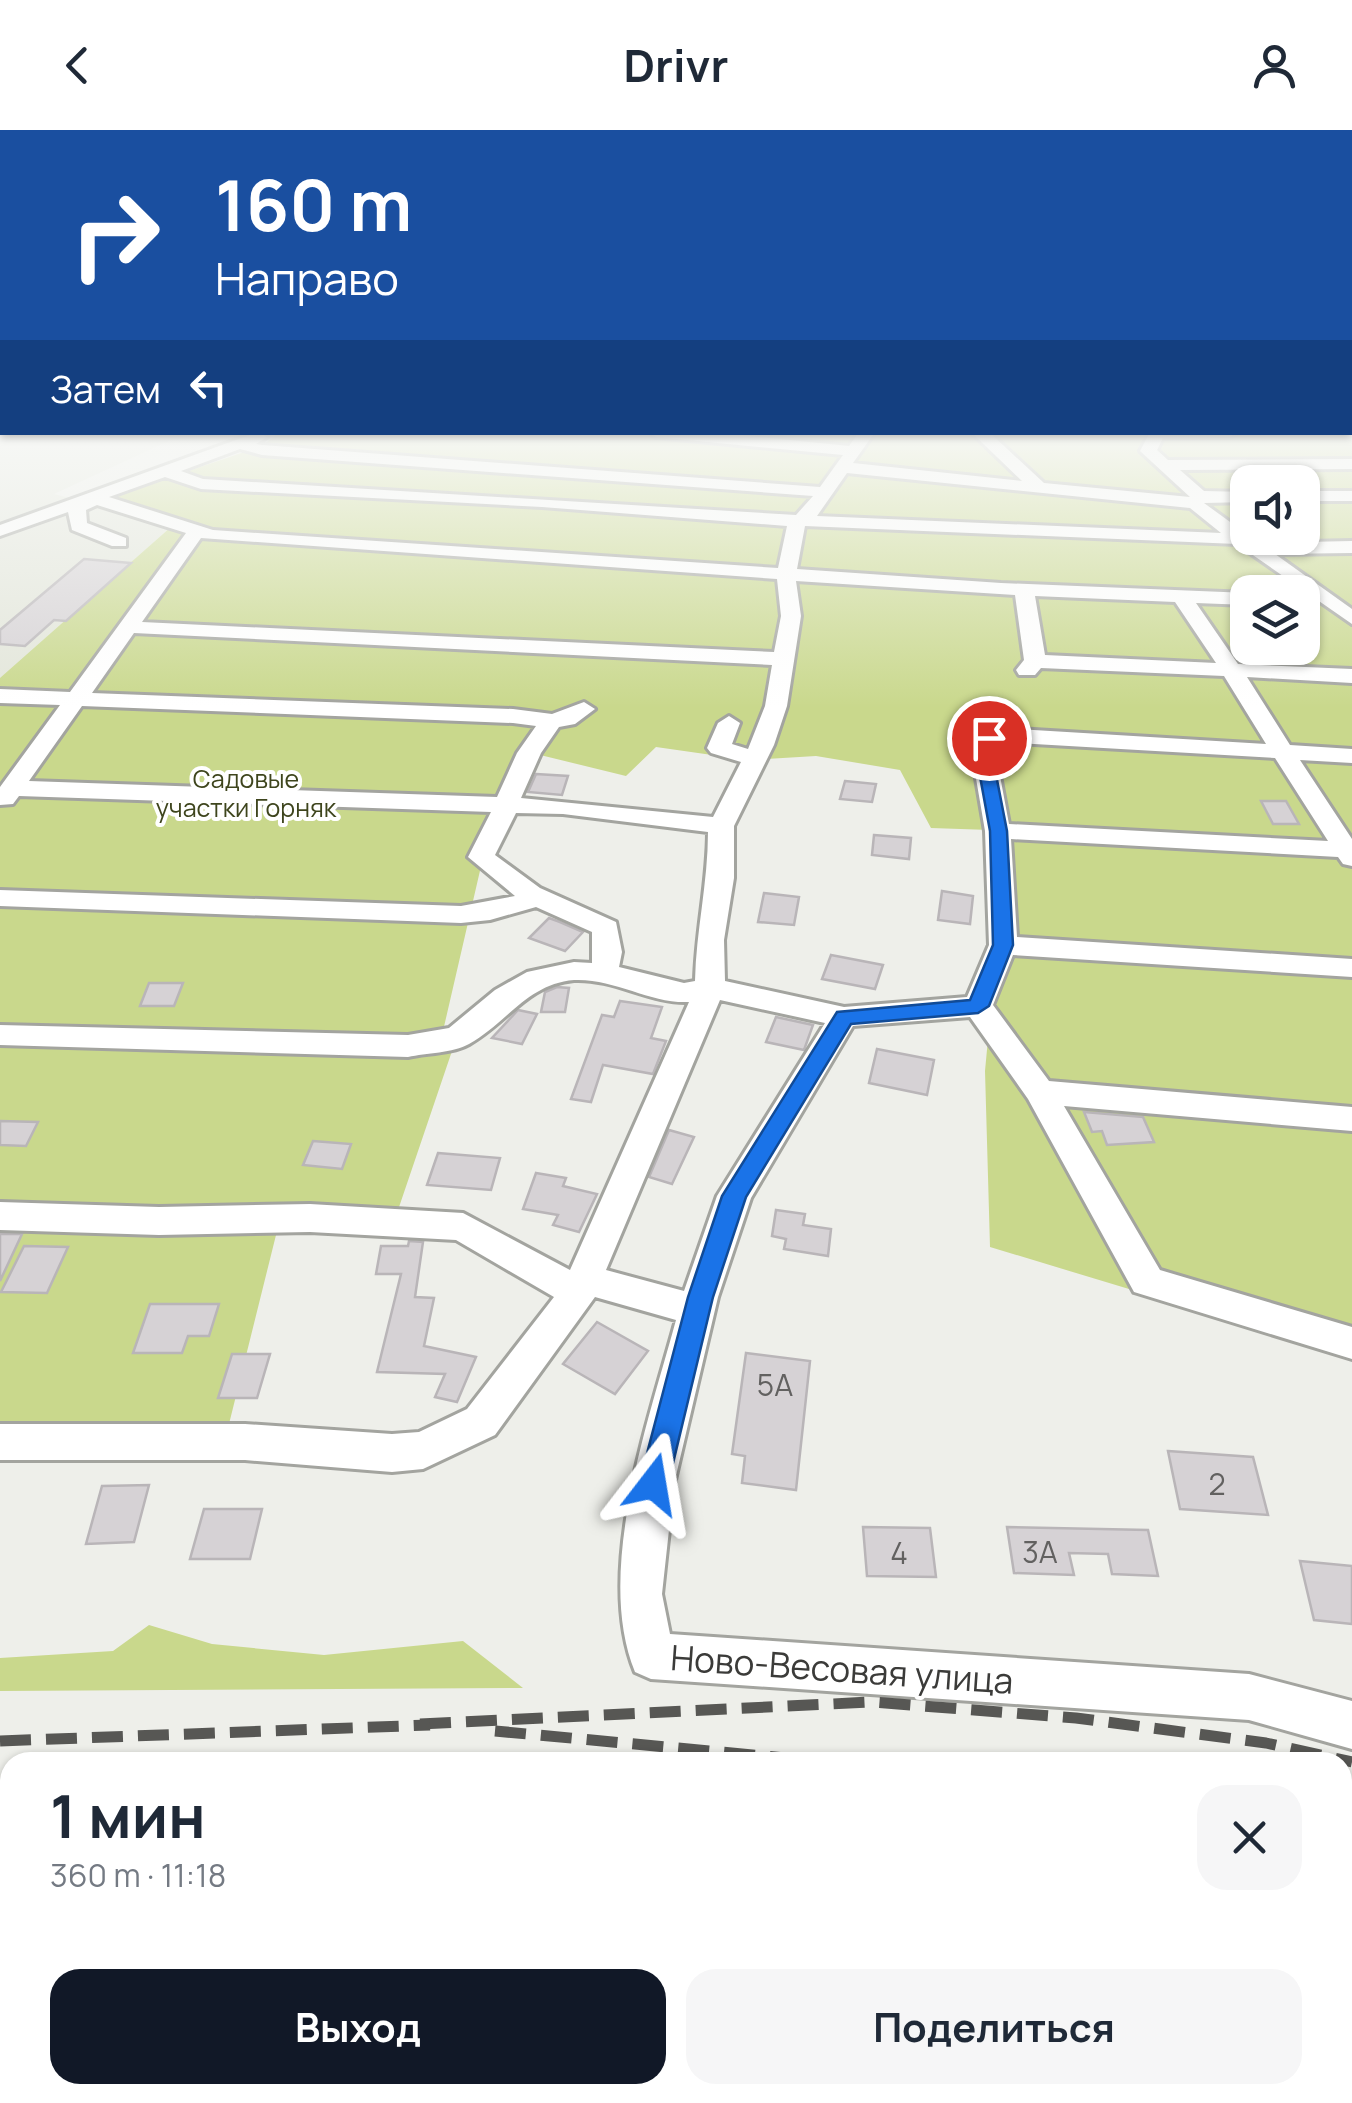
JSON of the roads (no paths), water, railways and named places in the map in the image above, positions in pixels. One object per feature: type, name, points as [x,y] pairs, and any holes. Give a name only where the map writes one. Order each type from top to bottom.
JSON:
[{"type":"street","points":[[78,524],[119,542]]},
{"type":"street","points":[[175,524],[197,531],[328,546],[1024,590],[1230,598]]},
{"type":"street","points":[[0,1442],[246,1442],[392,1454],[423,1450],[481,1422],[582,1286],[710,988],[710,940],[722,878],[721,826],[776,706],[790,616],[786,575],[797,524]]},
{"type":"street","points":[[840,524],[1230,543]]},
{"type":"street","points":[[6,796],[197,531]]},
{"type":"street","points":[[1320,547],[1352,548]]},
{"type":"street","points":[[1265,555],[1352,618]]},
{"type":"street","points":[[1024,590],[1031,665],[1352,676]]},
{"type":"street","points":[[1182,596],[1234,671],[1280,752],[1350,853]]},
{"type":"street","points":[[1320,603],[1352,604]]},
{"type":"street","points":[[126,627],[782,658]]},
{"type":"street","points":[[0,696],[513,716],[552,721],[567,719],[584,709]]},
{"type":"street","points":[[552,721],[537,736],[513,781],[506,806],[481,858],[538,897],[606,928],[608,952],[604,973]]},
{"type":"street","points":[[729,723],[719,748],[755,759]]},
{"type":"street","points":[[978,1006],[1003,945],[998,831],[983,749],[989,738],[1018,736],[1352,756]]},
{"type":"street","points":[[6,796],[413,800],[563,807],[721,826]]},
{"type":"street","points":[[998,831],[1350,853]]},
{"type":"street","points":[[0,898],[412,910],[464,917],[502,912],[538,897]]},
{"type":"street","points":[[1003,945],[1352,968]]},
{"type":"street","points":[[0,1034],[408,1046],[458,1036],[505,997],[537,979],[574,971],[604,973],[684,993],[710,988],[844,1017],[978,1006]]},
{"type":"street","points":[[978,1006],[1040,1092],[1147,1281],[1352,1343]]},
{"type":"street","name":"Ново-Весовая улица","points":[[844,1017],[734,1196],[697,1310],[653,1484],[640,1594],[651,1656],[1249,1697],[1352,1725]]},
{"type":"street","points":[[1040,1092],[1352,1119]]},
{"type":"street","points":[[0,1216],[310,1218],[410,1221],[463,1228],[582,1286],[697,1310]]},
{"type":"railway","points":[[420,1724],[872,1702],[1076,1718],[1307,1752]]},
{"type":"railway","points":[[0,1741],[430,1725]]},
{"type":"railway","points":[[495,1731],[721,1752]]},
{"type":"park label","name":"Садовые участки Горняк","points":[[246,792]]}]
